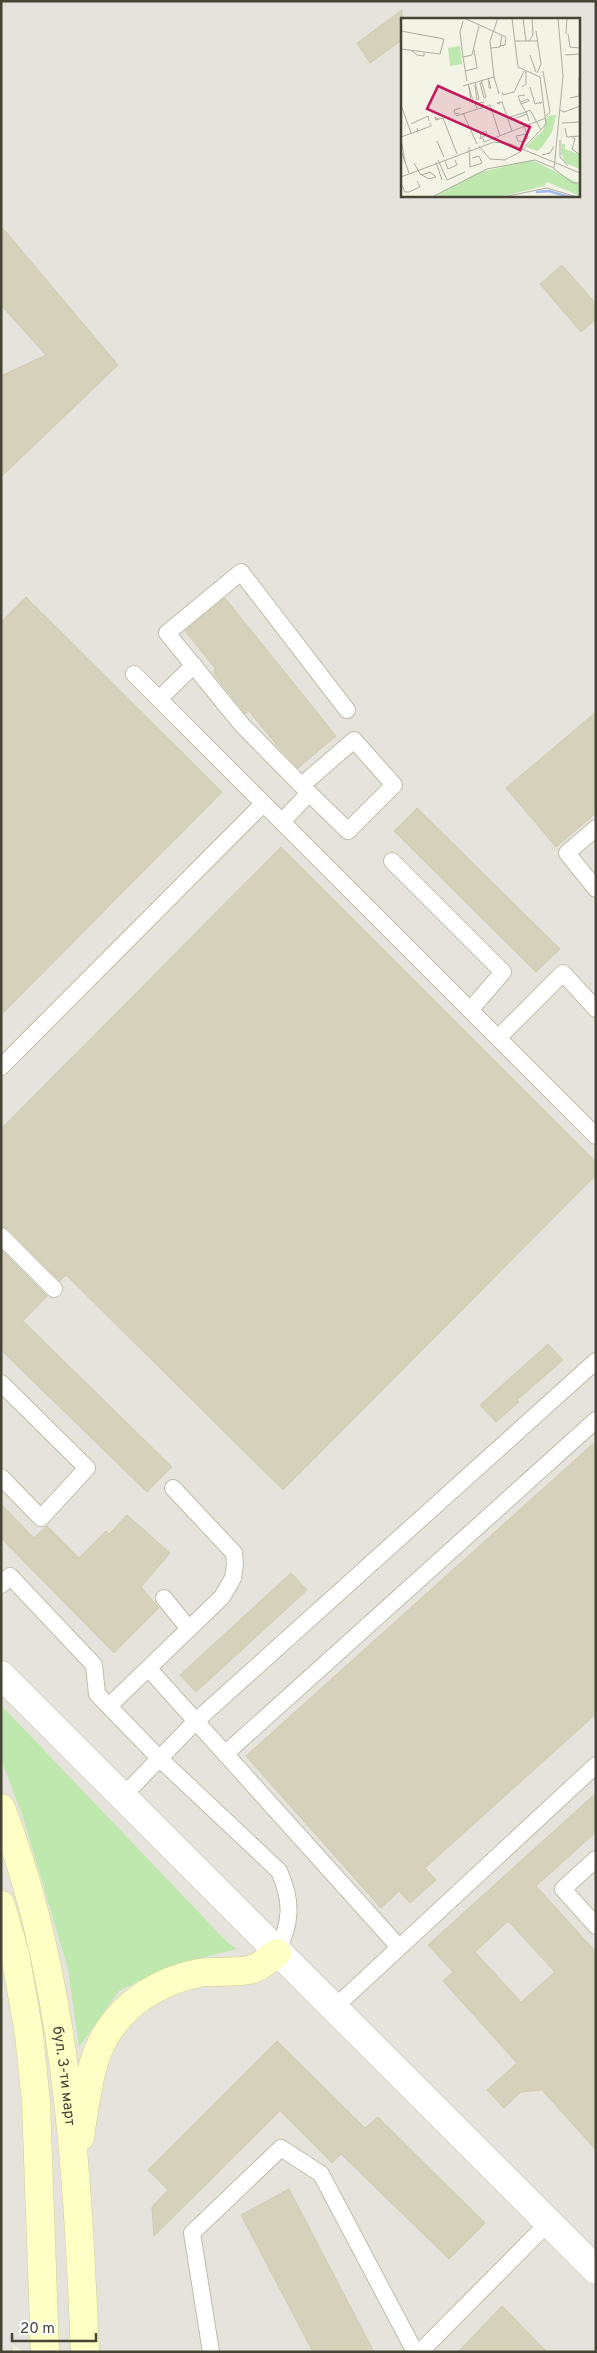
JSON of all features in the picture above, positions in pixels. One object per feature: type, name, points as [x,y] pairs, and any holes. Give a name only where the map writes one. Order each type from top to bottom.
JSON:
[{"type":"main road","name":"бул. 3-ти март","points":[[1,1808],[27,1885],[41,1938],[55,2012],[75,2163],[85,2352]]},
{"type":"main road","name":"бул. 3-ти март","points":[[1,1905],[16,1963],[29,2034],[36,2102],[45,2352]]},
{"type":"main road","points":[[75,2163],[94,2062],[103,2039],[120,2014],[142,1995],[163,1983],[199,1973],[254,1969],[277,1953]]},
{"type":"street","points":[[1,1676],[333,2009],[595,2268]]},
{"type":"lane","points":[[282,822],[305,789],[354,740],[394,785],[348,831],[305,789],[242,725],[167,632],[241,572],[347,710]]},
{"type":"lane","points":[[159,699],[194,665]]},
{"type":"lane","points":[[134,674],[596,1136]]},
{"type":"lane","points":[[1,1067],[263,804]]},
{"type":"lane","points":[[596,828],[567,853],[596,889]]},
{"type":"lane","points":[[392,861],[503,972],[470,1010]]},
{"type":"lane","points":[[498,1038],[563,973],[596,1009]]},
{"type":"lane","points":[[1,1236],[54,1289]]},
{"type":"lane","points":[[122,1796],[195,1722],[596,1361]]},
{"type":"lane","points":[[1,1383],[87,1468],[41,1518],[1,1477]]},
{"type":"lane","points":[[225,1754],[596,1420]]},
{"type":"lane","points":[[109,1706],[222,1597],[233,1578],[234,1553],[173,1488]]},
{"type":"lane","points":[[1,1585],[10,1576],[94,1665],[97,1694],[159,1758],[279,1871],[286,1887],[288,1908],[287,1931],[277,1953]]},
{"type":"lane","points":[[164,1598],[188,1629]]},
{"type":"lane","points":[[149,1669],[398,1946]]},
{"type":"lane","points":[[333,2009],[398,1946],[596,1765]]},
{"type":"lane","points":[[596,1859],[562,1889],[596,1926]]},
{"type":"lane","points":[[211,2352],[192,2234],[281,2148],[321,2174],[415,2352]]},
{"type":"lane","points":[[420,2352],[548,2223]]},
{"type":"shaded area","points":[[1,1],[596,1],[596,2352],[26,2352],[13,2346],[13,2352],[1,2352]]},
{"type":"shaded area","points":[[511,2138],[596,2225],[596,2252],[487,2162]]},
{"type":"green space","points":[[1,1705],[228,1943],[237,1949],[169,1966],[119,1991],[79,2047],[68,1969],[23,1817],[1,1759]]},
{"type":"building","points":[[402,10],[401,41],[370,63],[357,43]]},
{"type":"building","points":[[1,226],[118,365],[1,477],[1,376],[46,355],[1,305]]},
{"type":"building","points":[[562,265],[596,304],[596,319],[581,332],[540,284]]},
{"type":"building","points":[[26,597],[222,792],[1,1015],[1,622]]},
{"type":"building","points":[[225,598],[336,736],[298,768],[249,711],[245,713],[214,674],[215,668],[185,631]]},
{"type":"building","points":[[596,712],[596,813],[556,847],[506,788]]},
{"type":"building","points":[[417,808],[560,949],[536,972],[394,831]]},
{"type":"building","points":[[281,847],[596,1162],[596,1175],[283,1490],[66,1275],[60,1281],[8,1229],[1,1226],[1,1129]]},
{"type":"building","points":[[1,1250],[47,1296],[23,1321],[172,1467],[147,1492],[1,1350]]},
{"type":"building","points":[[548,1344],[563,1360],[517,1400],[519,1402],[496,1422],[480,1405]]},
{"type":"building","points":[[596,1441],[596,1714],[425,1868],[436,1880],[410,1903],[399,1891],[381,1908],[246,1756]]},
{"type":"building","points":[[1,1504],[34,1538],[47,1526],[79,1558],[106,1531],[109,1534],[127,1515],[170,1553],[141,1587],[159,1608],[114,1653],[1,1538]]},
{"type":"building","points":[[291,1573],[307,1590],[196,1692],[180,1675]]},
{"type":"building","points":[[596,1793],[596,1832],[536,1886],[596,1952],[596,2150],[542,2090],[521,2092],[504,2108],[487,2090],[517,2063],[443,1981],[453,1972],[428,1945]],"holes":[[[508,1921],[555,1972],[521,2002],[475,1952]]]},
{"type":"building","points":[[277,2041],[365,2128],[378,2117],[485,2223],[449,2259],[341,2154],[332,2163],[280,2111],[154,2236],[152,2207],[168,2190],[148,2170]]},
{"type":"building","points":[[289,2189],[374,2352],[313,2352],[241,2215]]},
{"type":"building","points":[[502,2306],[547,2352],[458,2352]]}]
